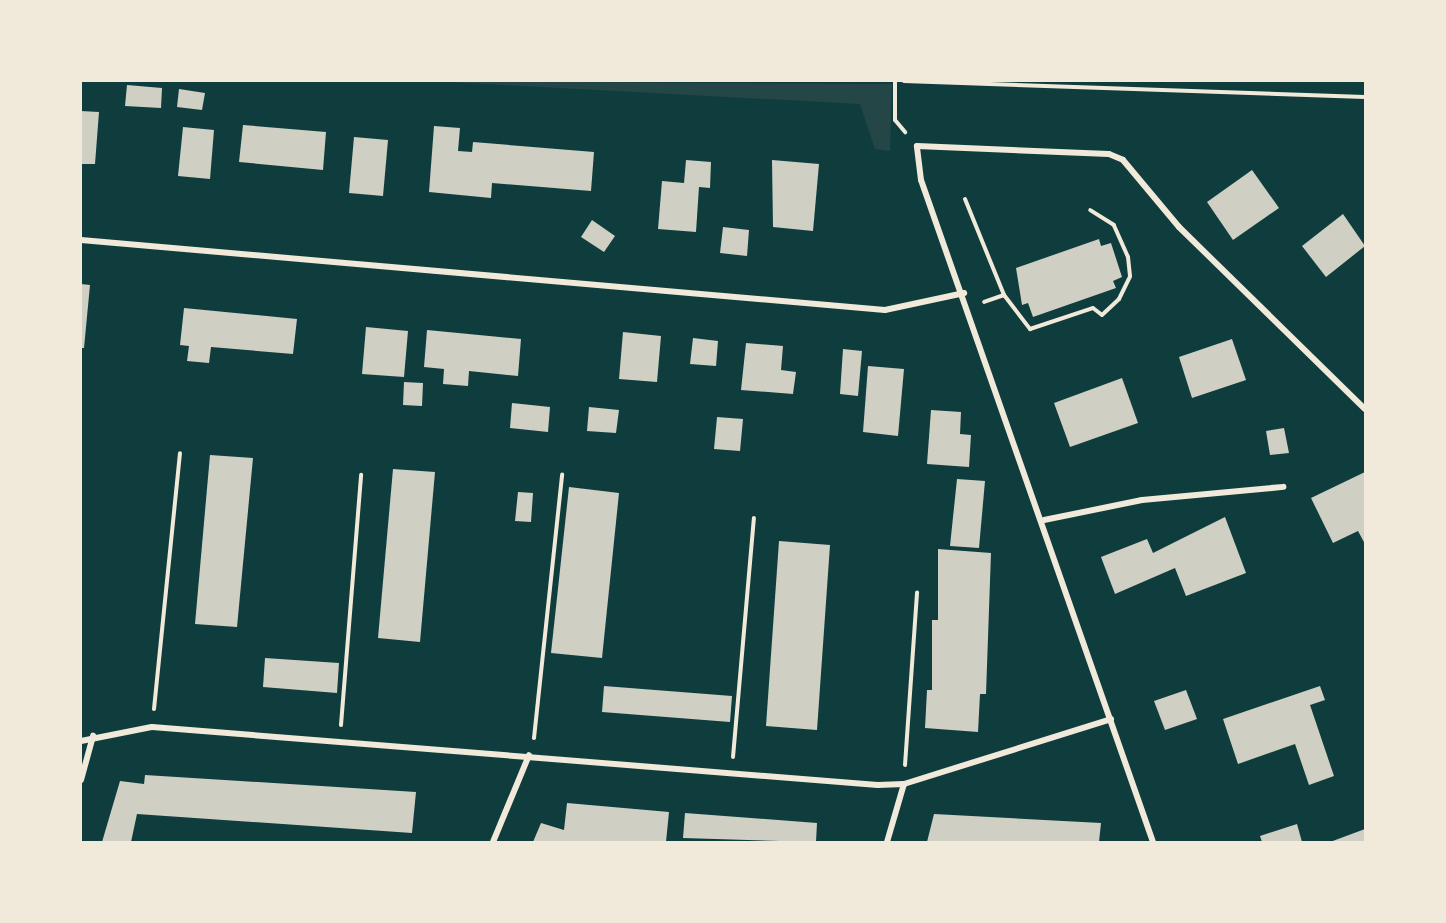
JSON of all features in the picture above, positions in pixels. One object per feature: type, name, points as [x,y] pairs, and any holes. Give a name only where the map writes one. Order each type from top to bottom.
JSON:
[{"type":"street","points":[[1153,842],[1044,520],[964,293],[921,180],[917,146],[1109,154],[1123,160],[1179,227],[1365,409]]},
{"type":"street","points":[[81,240],[885,310],[964,293]]},
{"type":"street","points":[[1044,520],[1142,500],[1283,487]]},
{"type":"street","points":[[81,741],[93,736],[152,727],[529,755],[731,774],[904,784],[1111,719]]},
{"type":"street","points":[[81,780],[93,736]]},
{"type":"street","points":[[493,842],[529,755]]},
{"type":"street","points":[[887,842],[904,784]]},
{"type":"path","points":[[895,81],[895,120],[917,146]]},
{"type":"path","points":[[904,81],[1365,97]]},
{"type":"path","points":[[965,199],[1004,295],[1030,329],[1093,308],[1102,315],[1119,299],[1130,276],[1128,257],[1114,225],[1090,210]]},
{"type":"path","points":[[969,308],[1004,295]]},
{"type":"path","points":[[152,727],[180,453]]},
{"type":"path","points":[[529,755],[539,720],[562,474]]},
{"type":"path","points":[[339,742],[361,475]]},
{"type":"path","points":[[731,774],[754,518]]},
{"type":"path","points":[[904,784],[917,592]]},
{"type":"shaded area","points":[[428,81],[892,84],[890,151],[875,149],[860,104]]},
{"type":"building","points":[[127,85],[162,88],[161,108],[125,106]]},
{"type":"building","points":[[179,89],[205,93],[202,110],[177,107]]},
{"type":"building","points":[[81,111],[99,112],[95,164],[81,164]]},
{"type":"building","points":[[243,125],[326,132],[323,170],[239,162]]},
{"type":"building","points":[[434,126],[460,128],[458,151],[472,152],[473,142],[594,152],[591,191],[492,183],[491,198],[429,192]]},
{"type":"building","points":[[183,127],[214,130],[210,179],[178,176]]},
{"type":"building","points":[[354,137],[388,140],[383,196],[349,193]]},
{"type":"building","points":[[686,160],[711,162],[710,188],[699,187],[696,232],[658,229],[662,181],[684,183]]},
{"type":"building","points":[[772,160],[819,164],[813,231],[773,227]]},
{"type":"building","points":[[1252,170],[1279,208],[1233,240],[1207,202]]},
{"type":"building","points":[[1343,214],[1365,246],[1326,277],[1302,246]]},
{"type":"building","points":[[592,220],[615,236],[604,252],[581,237]]},
{"type":"building","points":[[723,227],[749,230],[747,256],[720,253]]},
{"type":"building","points":[[1099,239],[1101,246],[1111,243],[1122,277],[1113,281],[1116,288],[1033,317],[1028,303],[1022,305],[1016,268]]},
{"type":"building","points":[[81,284],[90,285],[84,348],[81,348]]},
{"type":"building","points":[[184,308],[297,319],[293,354],[211,347],[209,363],[187,361],[189,346],[180,345]]},
{"type":"building","points":[[366,327],[408,331],[404,377],[362,374]]},
{"type":"building","points":[[427,330],[521,339],[518,376],[469,371],[468,386],[443,384],[444,369],[424,367]]},
{"type":"building","points":[[623,332],[661,336],[657,382],[619,379]]},
{"type":"building","points":[[693,338],[718,341],[716,366],[690,364]]},
{"type":"building","points":[[1232,339],[1246,380],[1192,398],[1179,357]]},
{"type":"building","points":[[746,343],[783,346],[781,370],[796,372],[793,394],[741,390]]},
{"type":"building","points":[[843,349],[862,351],[858,396],[840,394]]},
{"type":"building","points":[[868,366],[904,369],[898,436],[863,432]]},
{"type":"building","points":[[1122,378],[1138,423],[1070,447],[1054,403]]},
{"type":"building","points":[[404,382],[423,383],[422,406],[403,405]]},
{"type":"building","points":[[512,403],[550,407],[548,432],[510,428]]},
{"type":"building","points":[[589,407],[619,410],[616,433],[587,431]]},
{"type":"building","points":[[931,410],[961,412],[960,434],[971,435],[969,467],[927,464]]},
{"type":"building","points":[[717,417],[743,419],[740,451],[714,449]]},
{"type":"building","points":[[1284,428],[1289,453],[1270,455],[1266,431]]},
{"type":"building","points":[[210,455],[253,458],[237,627],[195,624]]},
{"type":"building","points":[[393,469],[435,472],[420,642],[378,638]]},
{"type":"building","points":[[1365,472],[1365,544],[1358,531],[1333,543],[1311,498]]},
{"type":"building","points":[[957,479],[985,481],[979,548],[950,546]]},
{"type":"building","points":[[569,487],[619,493],[602,658],[551,653]]},
{"type":"building","points":[[518,492],[533,493],[531,522],[515,521]]},
{"type":"building","points":[[1225,517],[1246,573],[1186,596],[1175,568],[1115,594],[1101,557],[1147,539],[1153,553]]},
{"type":"building","points":[[779,541],[830,545],[817,730],[766,726]]},
{"type":"building","points":[[938,549],[991,553],[986,694],[980,694],[978,732],[925,728],[927,690],[932,690],[932,620],[938,620]]},
{"type":"building","points":[[265,658],[339,663],[337,693],[263,687]]},
{"type":"building","points":[[604,686],[732,696],[730,722],[602,712]]},
{"type":"building","points":[[1320,686],[1325,700],[1310,705],[1334,776],[1309,785],[1295,744],[1238,764],[1223,719]]},
{"type":"building","points":[[1186,690],[1197,719],[1165,730],[1154,701]]},
{"type":"building","points":[[145,775],[416,792],[412,833],[137,814],[131,842],[102,842],[120,781],[144,784]]},
{"type":"building","points":[[567,803],[669,812],[666,842],[533,842],[541,823],[564,830]]},
{"type":"building","points":[[685,813],[817,823],[816,842],[683,838]]},
{"type":"building","points":[[934,814],[1101,823],[1099,842],[927,842]]},
{"type":"building","points":[[1297,824],[1302,842],[1262,842],[1260,836]]},
{"type":"building","points":[[1365,829],[1365,842],[1330,842]]}]
